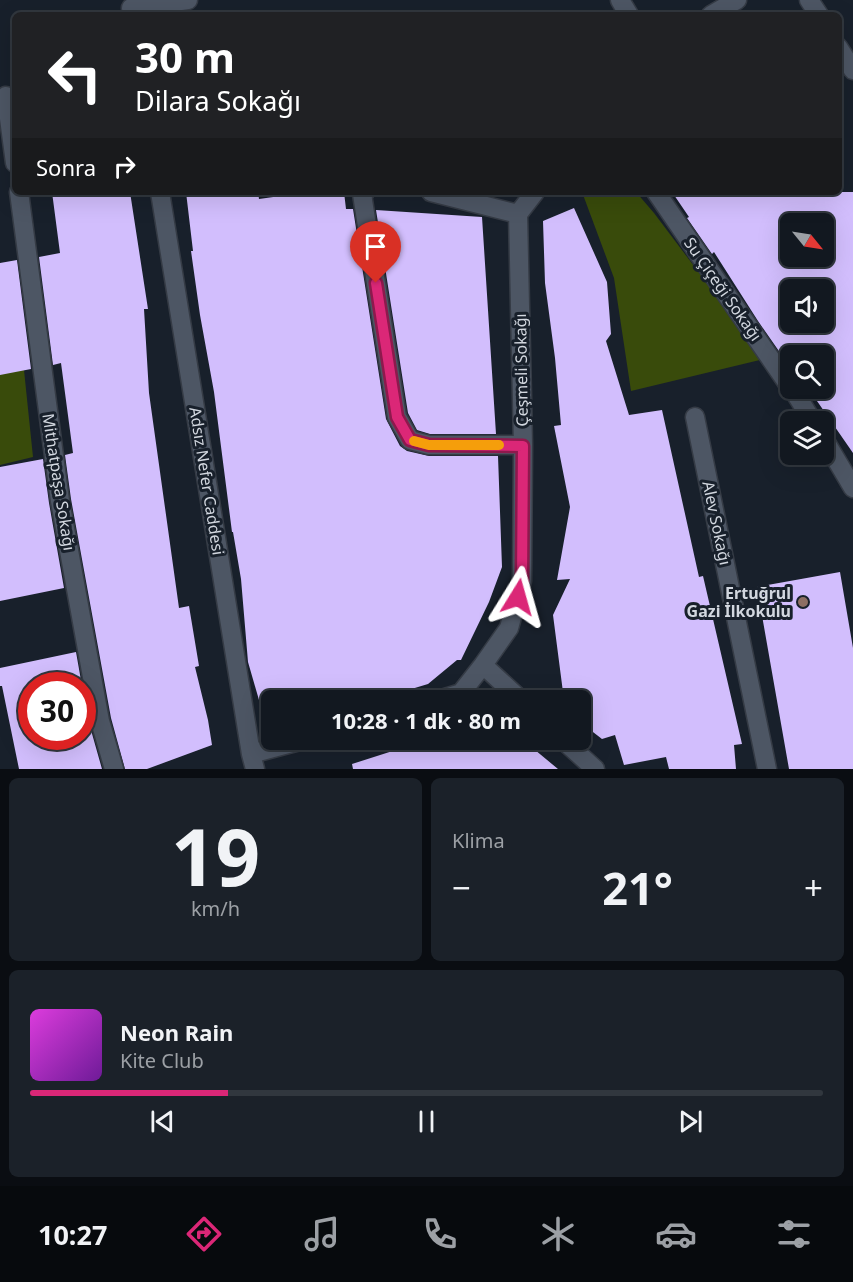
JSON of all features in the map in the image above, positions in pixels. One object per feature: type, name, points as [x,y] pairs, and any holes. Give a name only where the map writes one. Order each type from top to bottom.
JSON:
[{"type":"street","points":[[130,8],[188,0]]},
{"type":"street","points":[[716,12],[737,0]]},
{"type":"street","points":[[842,53],[853,70]]},
{"type":"street","points":[[7,96],[12,138]]},
{"type":"street","name":"Mithatpaşa Sokağı","points":[[19,195],[60,501],[100,721],[114,769]]},
{"type":"street","name":"Adsız Nefer Caddesi","points":[[160,195],[253,762]]},
{"type":"street","points":[[362,195],[397,417],[410,440],[429,445],[523,446]]},
{"type":"street","points":[[443,195],[518,214],[533,195]]},
{"type":"street","name":"Su Çiçeği Sokağı","points":[[658,195],[780,372]]},
{"type":"street","name":"Çeşmeli Sokağı","points":[[463,690],[509,628],[522,581],[523,446],[518,214]]},
{"type":"street","name":"Alev Sokağı","points":[[695,417],[767,769]]},
{"type":"street","points":[[834,456],[853,488]]},
{"type":"street","points":[[483,665],[510,690]]},
{"type":"street","points":[[253,762],[280,750]]},
{"type":"street","points":[[574,750],[595,769]]},
{"type":"green space","points":[[583,195],[639,195],[764,359],[631,391],[614,278]]},
{"type":"green space","points":[[24,370],[33,457],[0,465],[0,374]]},
{"type":"building","points":[[842,192],[853,192],[853,453],[834,426],[834,411],[824,411],[816,399],[834,399],[834,345],[780,345],[780,353],[714,252],[712,254],[674,195],[842,195]]},
{"type":"building","points":[[52,195],[130,195],[148,309],[144,309],[149,393],[179,608],[189,606],[199,666],[195,667],[212,745],[147,769],[125,769],[111,718],[71,499],[65,455],[73,453],[61,363],[53,365],[39,257],[60,253]]},
{"type":"building","points":[[186,195],[258,195],[259,199],[288,195],[344,195],[346,209],[353,209],[386,419],[400,446],[407,451],[429,456],[498,456],[502,567],[489,602],[461,660],[457,660],[428,684],[408,690],[362,690],[362,688],[356,690],[261,690],[261,700],[259,700],[248,662],[241,579],[232,532],[214,392],[191,251],[193,251]]},
{"type":"building","points":[[574,208],[607,282],[611,334],[606,341],[629,415],[662,410],[699,577],[703,576],[742,744],[734,745],[736,769],[669,769],[666,757],[624,765],[615,735],[602,739],[591,730],[591,690],[563,690],[553,615],[570,579],[557,580],[570,507],[554,426],[561,425],[545,283],[543,221]]},
{"type":"building","points":[[376,210],[482,217],[496,434],[430,434],[417,430],[408,413]]},
{"type":"building","points":[[17,260],[31,369],[0,375],[0,263]]},
{"type":"building","points":[[43,459],[64,588],[0,601],[0,467]]},
{"type":"building","points":[[840,572],[853,648],[853,769],[789,769],[757,587]]},
{"type":"building","points":[[76,652],[80,672],[18,672],[18,750],[96,750],[96,748],[102,769],[19,769],[2,686],[0,686],[0,668]]},
{"type":"building","points":[[396,750],[535,750],[558,769],[353,769],[352,764]]},
{"type":"slow traffic","points":[[414,441],[429,445],[499,445]]},
{"type":"place","name":"Ertuğrul Gazi İlkokulu","points":[[803,602]]},
{"type":"route","points":[[376,283],[397,417],[410,440],[429,445],[523,446],[522,581],[518,597]]}]
